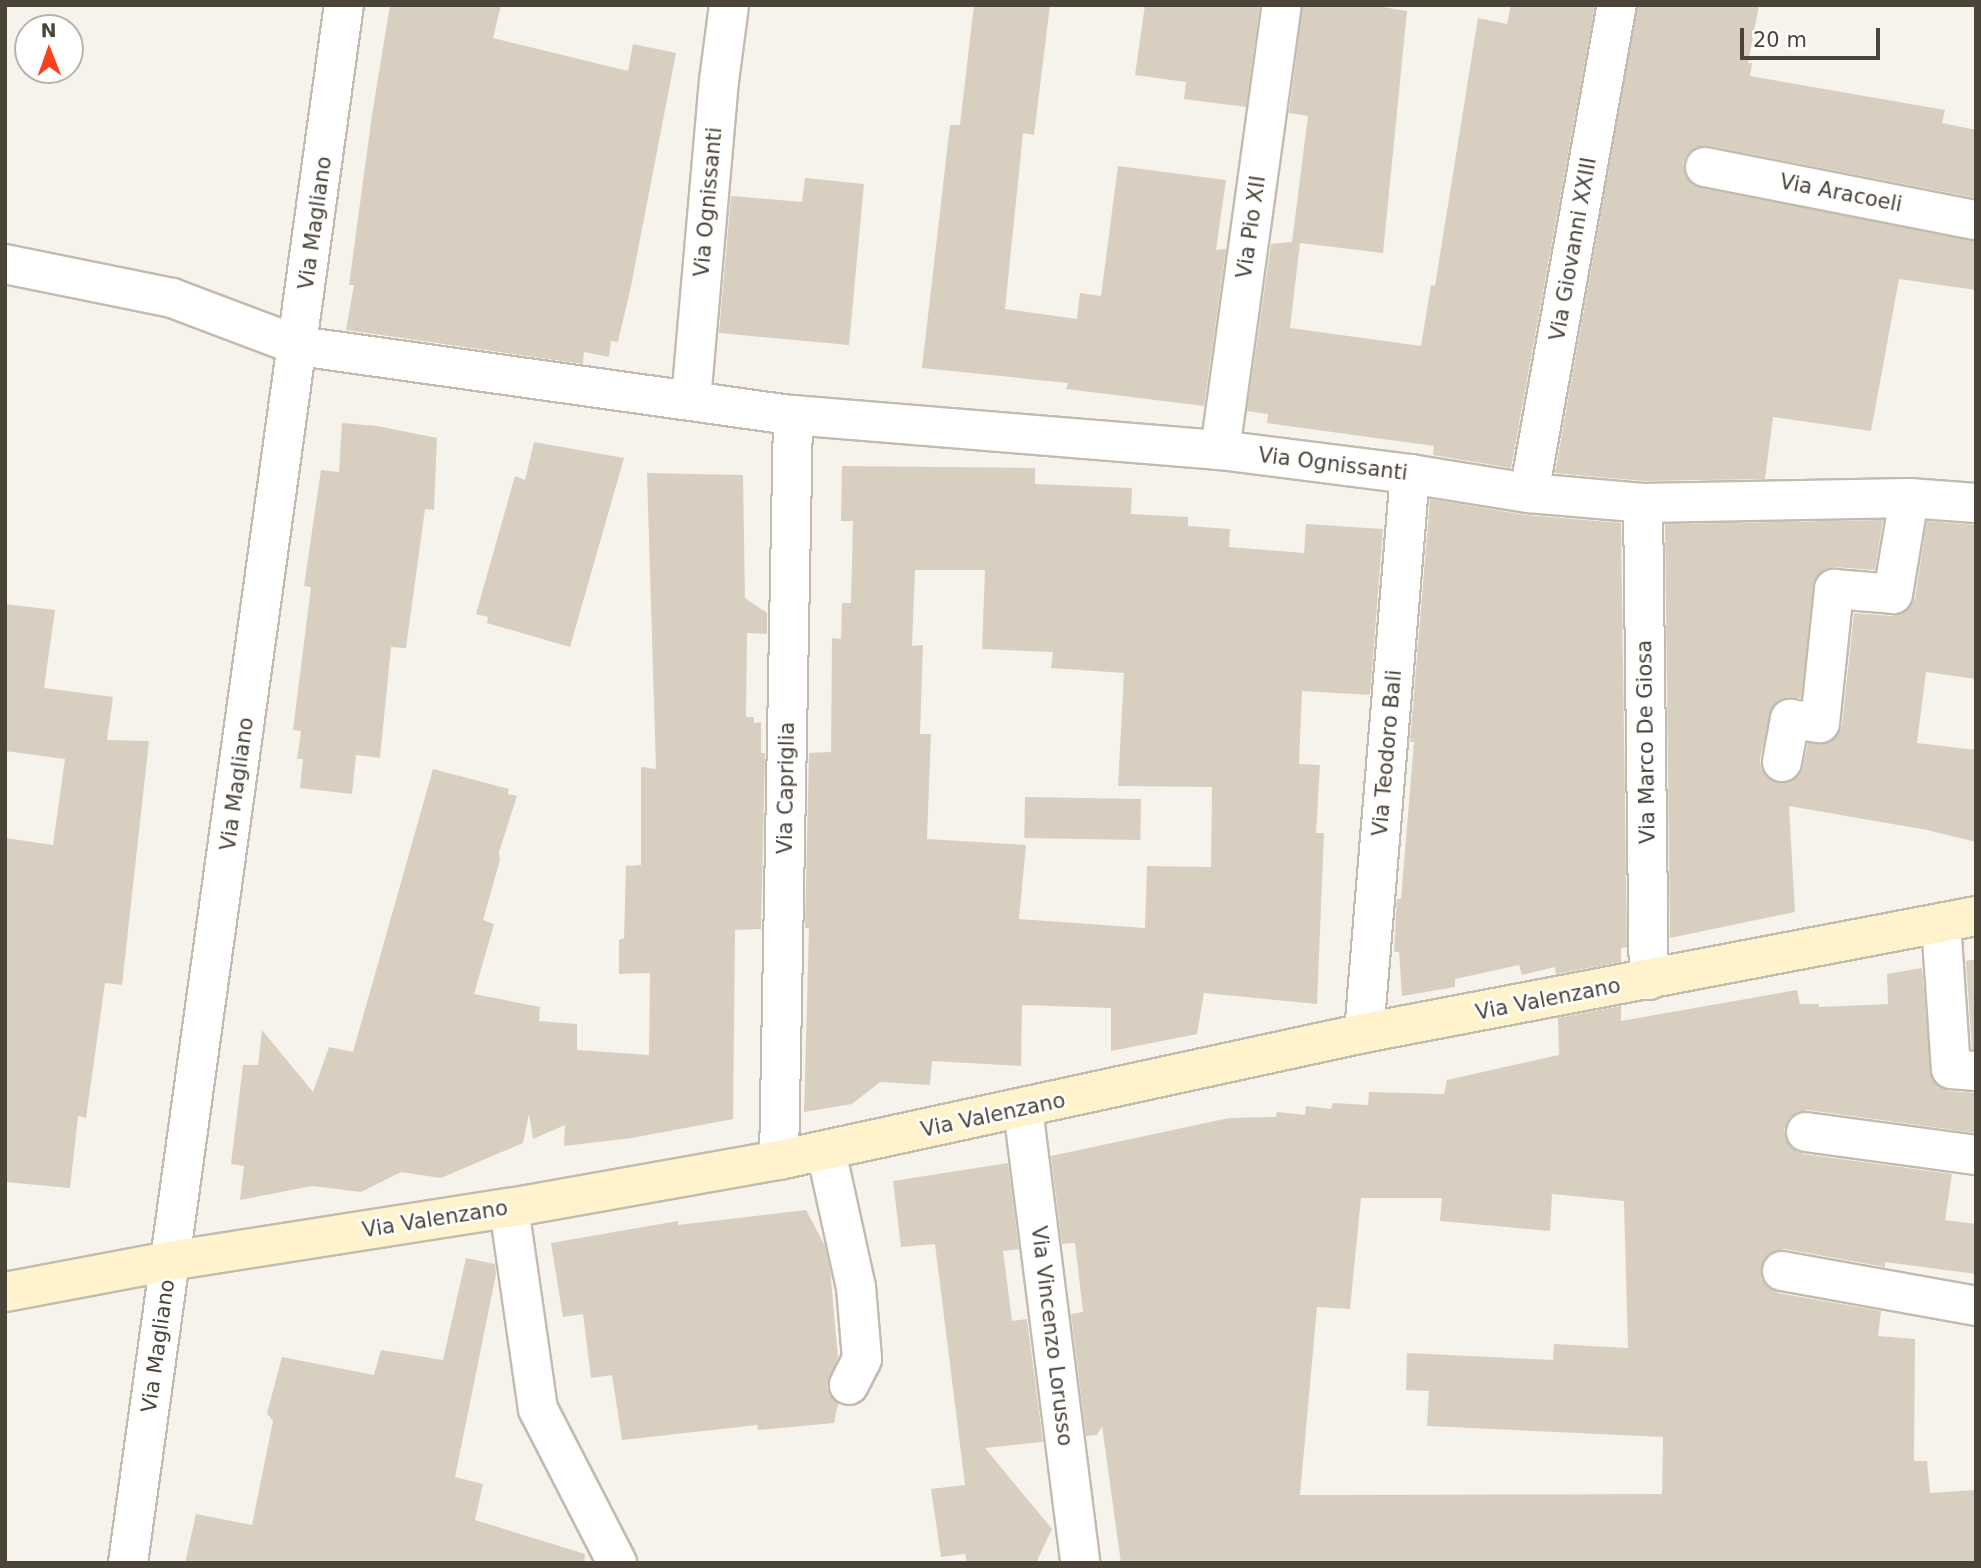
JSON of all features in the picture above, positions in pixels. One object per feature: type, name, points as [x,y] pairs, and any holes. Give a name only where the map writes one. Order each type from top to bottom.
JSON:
[{"type":"street","name":"Via Magliano","points":[[128,1563],[299,346],[344,5]]},
{"type":"street","name":"Via Ognissanti","points":[[691,400],[719,81],[729,5]]},
{"type":"street","name":"Via Pio XII","points":[[1220,450],[1282,5]]},
{"type":"street","name":"Via Giovanni XXIII","points":[[1530,493],[1617,5]]},
{"type":"street","name":"Via Aracoeli","points":[[1706,167],[1976,220]]},
{"type":"street","name":"Via Ognissanti","points":[[5,264],[172,298],[299,346],[793,415],[1220,450],[1410,474],[1530,493],[1643,503],[1909,498],[1976,503]]},
{"type":"street","name":"Via Capriglia","points":[[779,1160],[793,415]]},
{"type":"street","name":"Via Teodoro Bali","points":[[1364,1033],[1410,474]]},
{"type":"street","points":[[1782,762],[1790,719],[1819,723],[1834,589],[1894,594],[1909,498]]},
{"type":"street","name":"Via Marco De Giosa","points":[[1643,503],[1649,980]]},
{"type":"street","name":"Via Valenzano","points":[[5,1292],[169,1261],[509,1208],[779,1160],[1364,1033],[1959,920]]},
{"type":"street","points":[[1959,920],[1951,1069],[1976,1071]]},
{"type":"street","name":"Via Vincenzo Lorusso","points":[[1023,1109],[1080,1563]]},
{"type":"street","points":[[1806,1132],[1976,1155]]},
{"type":"street","points":[[826,1151],[856,1287],[862,1359],[849,1385]]},
{"type":"street","points":[[509,1208],[538,1409],[617,1563]]},
{"type":"street","points":[[1782,1272],[1976,1306]]},
{"type":"building","points":[[390,5],[501,5],[493,38],[628,71],[633,44],[676,53],[631,286],[618,342],[611,341],[609,357],[584,352],[583,364],[346,330],[354,285],[349,285],[372,115]]},
{"type":"building","points":[[974,5],[1050,5],[1034,135],[1023,133],[1005,309],[1077,319],[1080,293],[1101,296],[1118,166],[1226,180],[1216,250],[1226,249],[1204,406],[1066,389],[1068,383],[922,368],[950,125],[960,125]]},
{"type":"building","points":[[1145,5],[1260,5],[1246,107],[1184,99],[1186,82],[1135,75]]},
{"type":"building","points":[[1303,5],[1370,5],[1407,11],[1383,253],[1300,243],[1290,328],[1421,346],[1431,285],[1435,286],[1478,18],[1507,24],[1511,5],[1595,5],[1511,468],[1433,455],[1434,446],[1267,423],[1268,414],[1247,411],[1271,244],[1292,242],[1308,116],[1289,113]]},
{"type":"building","points":[[1638,5],[1759,5],[1748,63],[1752,63],[1750,76],[1945,110],[1942,123],[1976,130],[1976,198],[1709,146],[1697,147],[1688,153],[1683,163],[1685,175],[1691,184],[1701,188],[1976,241],[1976,290],[1899,279],[1871,431],[1773,417],[1765,479],[1644,481],[1555,473]]},
{"type":"building","points":[[805,178],[864,184],[849,345],[719,333],[731,196],[802,202]]},
{"type":"building","points":[[342,423],[377,426],[437,438],[434,510],[425,509],[406,648],[391,647],[380,758],[356,755],[352,794],[300,788],[303,759],[297,759],[301,731],[293,730],[311,587],[304,586],[321,470],[339,472]]},
{"type":"building","points":[[534,442],[624,458],[570,647],[487,623],[488,617],[476,614],[515,476],[525,480]]},
{"type":"building","points":[[842,466],[1035,468],[1035,484],[1132,488],[1131,514],[1188,517],[1188,526],[1230,529],[1229,547],[1304,553],[1306,524],[1383,529],[1370,695],[1302,691],[1299,764],[1320,765],[1316,833],[1324,833],[1317,1004],[1204,993],[1197,1034],[1111,1051],[1111,1008],[1022,1005],[1021,1066],[932,1061],[930,1085],[880,1082],[852,1104],[804,1112],[809,928],[805,928],[809,753],[831,752],[832,638],[841,639],[842,603],[851,603],[853,521],[841,521]],"holes":[[[915,570],[985,570],[982,649],[1053,652],[1051,668],[1124,673],[1118,786],[1212,787],[1211,867],[1147,866],[1145,928],[1019,919],[1026,845],[927,839],[931,734],[920,734],[923,645],[912,646]]]},
{"type":"building","points":[[647,473],[743,475],[745,598],[767,613],[767,634],[747,633],[746,717],[754,717],[754,723],[761,722],[761,753],[765,753],[761,929],[735,930],[733,1119],[632,1138],[564,1146],[565,1125],[533,1139],[529,1114],[523,1143],[441,1178],[401,1172],[361,1192],[312,1186],[240,1200],[244,1166],[231,1164],[243,1065],[258,1065],[262,1030],[313,1092],[329,1047],[353,1052],[433,769],[509,789],[508,794],[517,796],[499,852],[500,860],[483,920],[494,924],[474,994],[540,1007],[539,1021],[577,1024],[577,1050],[649,1055],[650,973],[619,974],[619,940],[624,938],[626,866],[641,865],[641,767],[656,769]]},
{"type":"building","points":[[1430,499],[1526,515],[1621,523],[1627,947],[1621,948],[1621,962],[1556,974],[1555,967],[1522,975],[1519,965],[1455,979],[1455,987],[1402,996],[1399,952],[1394,952],[1396,915],[1397,899],[1401,899],[1414,742],[1410,742]]},
{"type":"building","points":[[1883,520],[1875,570],[1835,567],[1824,570],[1816,577],[1801,698],[1783,698],[1773,706],[1760,758],[1761,769],[1767,778],[1777,783],[1790,782],[1799,776],[1808,743],[1828,743],[1838,735],[1842,725],[1854,613],[1892,616],[1910,608],[1915,598],[1927,521],[1976,525],[1976,679],[1926,672],[1917,743],[1976,750],[1976,842],[1927,830],[1789,806],[1795,912],[1670,938],[1665,524]]},
{"type":"building","points":[[5,604],[55,610],[44,688],[113,697],[107,740],[149,741],[122,985],[105,983],[86,1118],[78,1116],[70,1188],[5,1182],[5,838],[53,845],[65,759],[5,751]]},
{"type":"building","points":[[1025,797],[1141,799],[1140,840],[1024,838]]},
{"type":"building","points":[[1976,959],[1976,1049],[1972,1049],[1966,961]]},
{"type":"building","points":[[1922,968],[1932,1080],[1949,1091],[1976,1093],[1976,1133],[1808,1110],[1797,1112],[1788,1119],[1784,1130],[1786,1140],[1792,1149],[1803,1154],[1952,1174],[1945,1220],[1976,1224],[1976,1274],[1885,1262],[1885,1267],[1785,1249],[1774,1251],[1765,1257],[1761,1266],[1761,1278],[1767,1287],[1778,1293],[1881,1311],[1878,1336],[1915,1339],[1914,1461],[1927,1461],[1930,1493],[1976,1490],[1976,1563],[1121,1563],[1102,1426],[1097,1435],[1086,1436],[1071,1314],[1083,1312],[1075,1243],[1062,1244],[1051,1156],[1229,1118],[1276,1117],[1277,1112],[1305,1115],[1306,1106],[1331,1109],[1333,1103],[1368,1105],[1369,1092],[1444,1094],[1447,1080],[1559,1055],[1558,1018],[1621,1006],[1621,1021],[1797,990],[1800,1004],[1819,1004],[1819,1007],[1888,1004],[1887,974]],"holes":[[[1552,1194],[1624,1201],[1628,1348],[1554,1344],[1553,1360],[1407,1353],[1406,1390],[1429,1391],[1427,1426],[1663,1437],[1662,1494],[1300,1495],[1317,1307],[1350,1309],[1361,1198],[1442,1198],[1440,1221],[1550,1231]]]},
{"type":"building","points":[[1008,1163],[1019,1249],[1003,1251],[1012,1321],[1027,1319],[1043,1442],[985,1448],[1052,1529],[1036,1563],[967,1563],[965,1554],[941,1557],[931,1489],[965,1485],[935,1244],[901,1247],[893,1181]]},
{"type":"building","points":[[806,1210],[825,1246],[830,1269],[838,1357],[827,1386],[830,1396],[838,1404],[834,1423],[758,1430],[757,1425],[622,1440],[612,1375],[591,1378],[583,1314],[563,1317],[551,1243],[678,1221],[678,1225]]},
{"type":"building","points":[[466,1258],[495,1264],[496,1274],[455,1477],[483,1484],[475,1520],[585,1554],[584,1563],[185,1563],[196,1514],[252,1525],[273,1421],[267,1413],[282,1357],[374,1375],[381,1350],[443,1360]]}]
